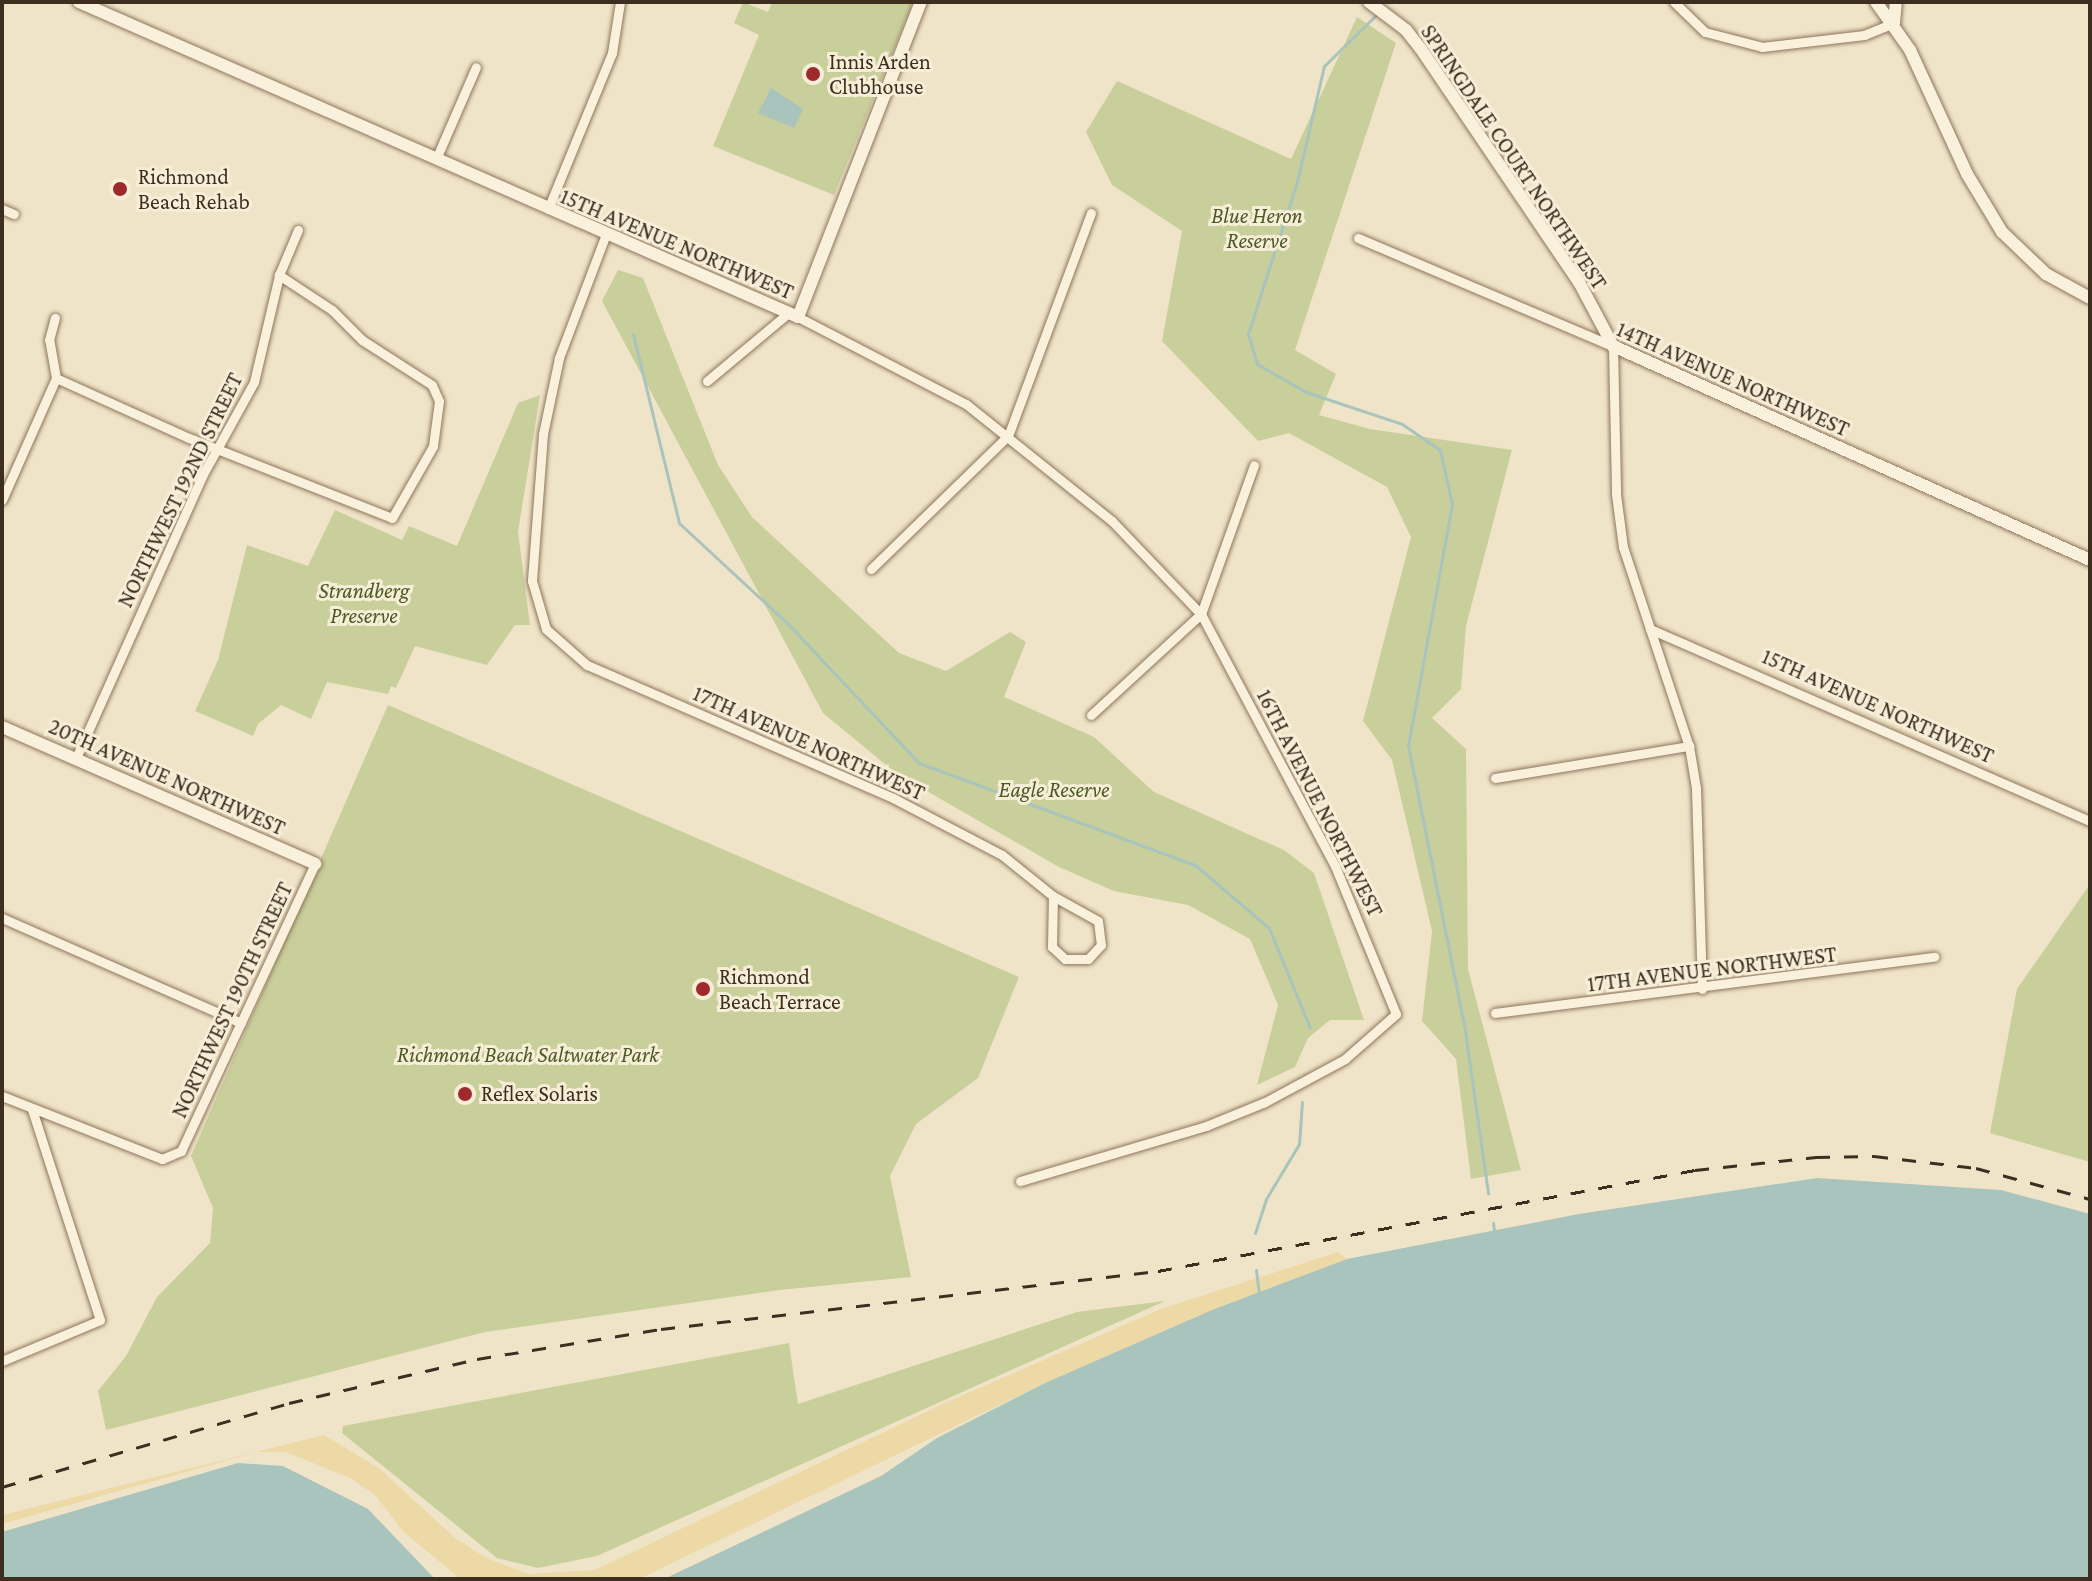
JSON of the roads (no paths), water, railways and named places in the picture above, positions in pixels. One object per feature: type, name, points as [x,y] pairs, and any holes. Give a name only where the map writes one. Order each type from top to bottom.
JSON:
[{"type":"street","name":"15TH AVENUE NORTHWEST","points":[[79,2],[102,8],[793,316],[910,372],[1008,436],[1112,521],[1201,614]]},
{"type":"street","points":[[548,209],[612,53],[620,2]]},
{"type":"street","points":[[707,381],[793,316],[921,2]]},
{"type":"street","name":"SPRINGDALE COURT NORTHWEST","points":[[1369,2],[1406,30],[1421,49],[1579,282],[1613,346]]},
{"type":"street","points":[[1674,2],[1705,32],[1762,47],[1864,35],[1894,23]]},
{"type":"street","points":[[1876,2],[1894,23],[1967,174],[2002,232],[2046,274],[2090,298]]},
{"type":"street","points":[[1894,23],[1896,2]]},
{"type":"street","points":[[436,159],[476,67]]},
{"type":"street","points":[[2,209],[14,214]]},
{"type":"street","points":[[871,569],[1008,436],[1091,213]]},
{"type":"street","name":"NORTHWEST 192ND STREET","points":[[76,758],[217,449],[254,382],[279,275],[298,230]]},
{"type":"street","name":"17TH AVENUE NORTHWEST","points":[[606,234],[559,358],[543,434],[532,581],[546,629],[587,665],[907,805],[1002,855],[1053,896],[1098,921],[1101,945],[1088,959],[1066,960],[1052,947],[1053,896]]},
{"type":"street","name":"14TH AVENUE NORTHWEST","points":[[1358,238],[1613,346],[2090,560]]},
{"type":"street","points":[[56,378],[217,449],[392,518],[439,430],[439,401],[432,385],[362,340],[332,310],[279,275]]},
{"type":"street","points":[[2,500],[56,378],[49,340],[55,318]]},
{"type":"street","points":[[1613,346],[1618,507],[1623,547],[1689,746],[1696,788],[1702,989]]},
{"type":"street","points":[[1091,715],[1201,614],[1254,465]]},
{"type":"street","name":"16TH AVENUE NORTHWEST","points":[[1020,1181],[1206,1126],[1265,1102],[1345,1059],[1396,1014],[1335,866],[1201,614]]},
{"type":"street","name":"15TH AVENUE NORTHWEST","points":[[1650,629],[2090,821]]},
{"type":"street","name":"20TH AVENUE NORTHWEST","points":[[2,727],[315,864]]},
{"type":"street","points":[[1495,778],[1689,746]]},
{"type":"street","name":"NORTHWEST 190TH STREET","points":[[32,1109],[162,1159],[181,1151],[315,864]]},
{"type":"street","points":[[2,918],[241,1023]]},
{"type":"street","name":"17TH AVENUE NORTHWEST","points":[[1495,1013],[1934,957]]},
{"type":"street","points":[[2,1096],[32,1109],[100,1320],[2,1361]]},
{"type":"water","points":[[771,88],[803,109],[794,128],[758,113]]},
{"type":"water","points":[[1817,1178],[2001,1190],[2090,1214],[2090,1579],[664,1579],[881,1476],[937,1438],[1045,1383],[1212,1310],[1347,1259],[1579,1214]]},
{"type":"water","points":[[238,1463],[283,1466],[368,1509],[435,1579],[2,1579],[2,1532]]},
{"type":"waterway","points":[[1378,13],[1324,66],[1297,182],[1248,334],[1257,364],[1306,392],[1402,424],[1440,450],[1452,504],[1408,745],[1465,1031],[1488,1193]]},
{"type":"waterway","points":[[633,334],[679,523],[789,625],[919,763],[1195,865],[1269,928],[1310,1028]]},
{"type":"waterway","points":[[1255,1233],[1266,1199],[1299,1144],[1302,1102]]},
{"type":"waterway","points":[[1493,1223],[1494,1230]]},
{"type":"waterway","points":[[1256,1270],[1259,1293]]},
{"type":"railway","points":[[2,1487],[289,1403],[477,1359],[661,1329],[1158,1271],[1695,1170],[1816,1157],[1874,1156],[1976,1168],[2090,1199]]},
{"type":"place","name":"Innis Arden Clubhouse","points":[[813,74]]},
{"type":"place","name":"Richmond Beach Rehab","points":[[120,189]]},
{"type":"place","name":"Richmond Beach Terrace","points":[[703,989]]},
{"type":"place","name":"Reflex Solaris","points":[[465,1094]]},
{"type":"park label","name":"Blue Heron Reserve","points":[[1257,228]]},
{"type":"park label","name":"Strandberg Preserve","points":[[364,602]]},
{"type":"park label","name":"Eagle Reserve","points":[[1054,790]]},
{"type":"park label","name":"Richmond Beach Saltwater Park","points":[[528,1055]]}]
